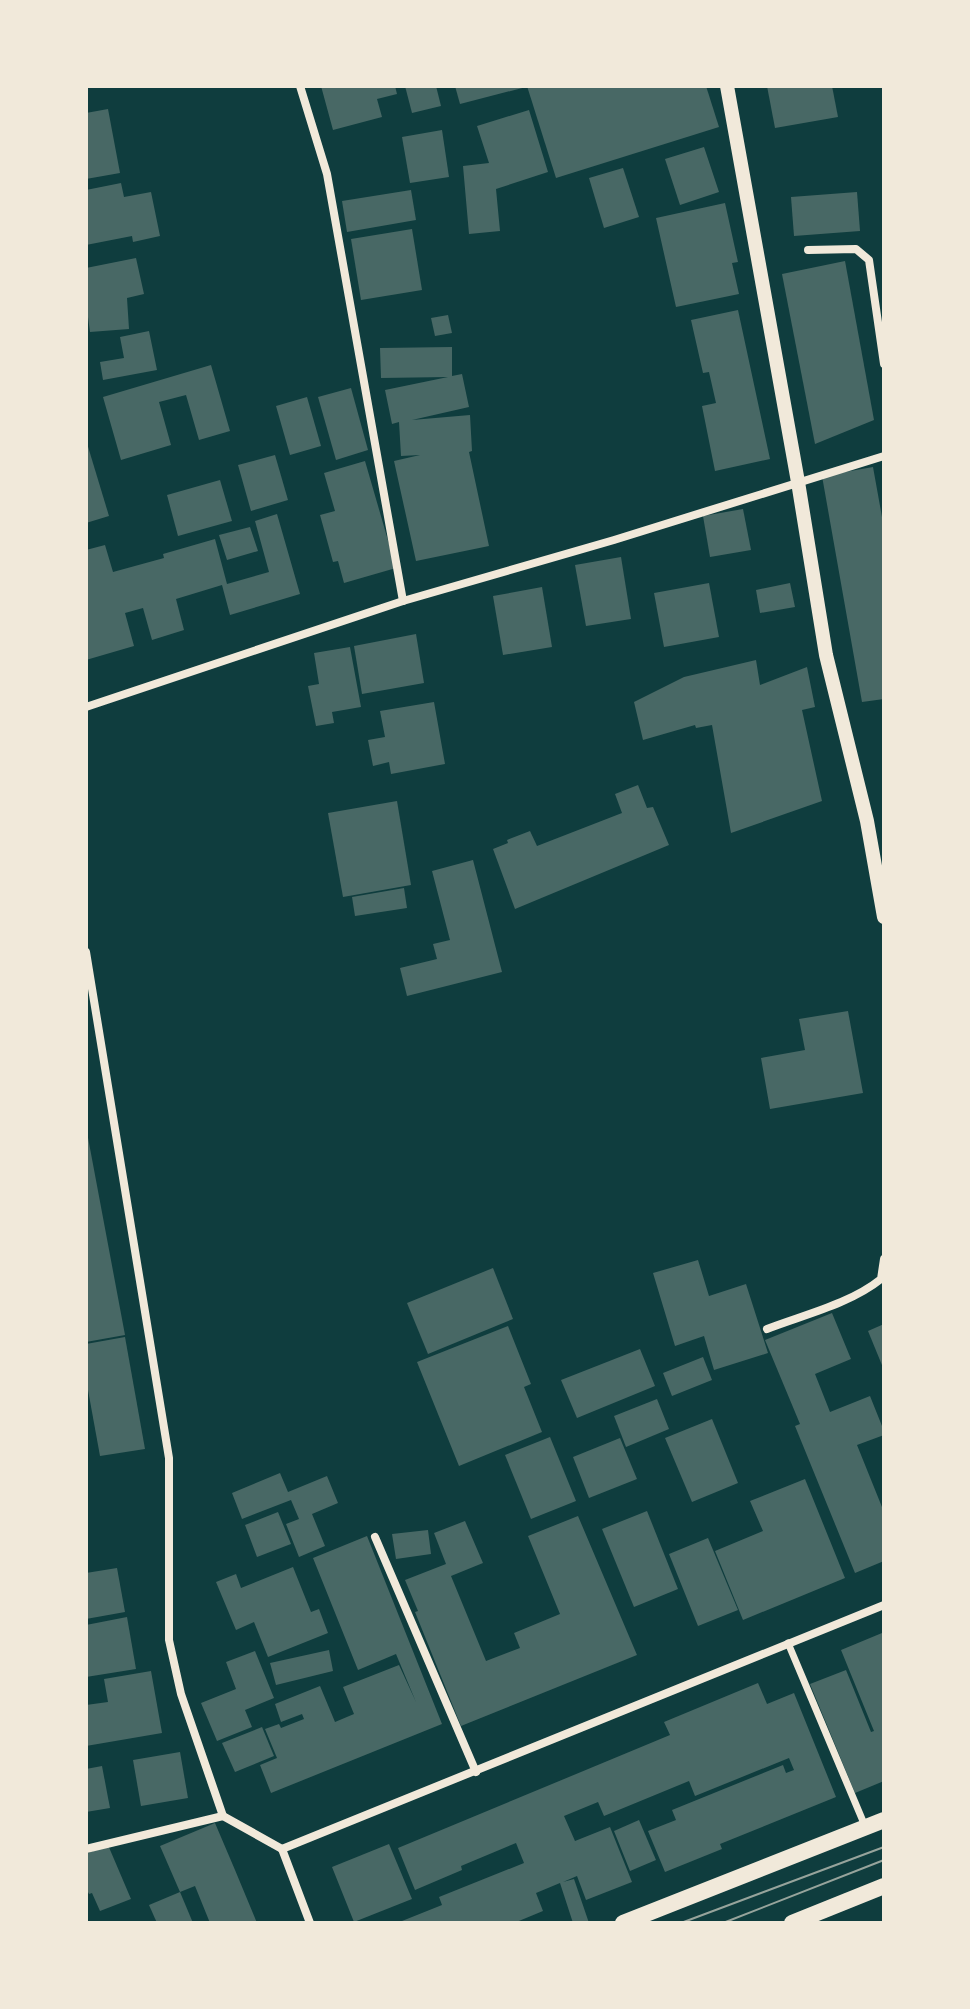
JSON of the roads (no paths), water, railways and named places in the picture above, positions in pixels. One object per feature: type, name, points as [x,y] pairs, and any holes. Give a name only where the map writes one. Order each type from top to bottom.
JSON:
[{"type":"main road","points":[[623,1923],[884,1820]]},
{"type":"main road","points":[[792,1923],[884,1886]]},
{"type":"street","points":[[300,86],[327,174],[403,601]]},
{"type":"street","points":[[727,86],[826,655],[867,821],[884,917]]},
{"type":"street","points":[[808,250],[856,249],[869,260],[884,364]]},
{"type":"street","points":[[86,707],[403,601],[614,540],[884,456]]},
{"type":"street","points":[[86,952],[169,1458],[169,1640],[181,1694],[223,1816],[282,1849],[310,1923]]},
{"type":"street","points":[[767,1329],[848,1298],[875,1284],[881,1279],[884,1259]]},
{"type":"street","points":[[375,1537],[476,1772]]},
{"type":"street","points":[[282,1849],[884,1605]]},
{"type":"street","points":[[788,1643],[865,1828]]},
{"type":"street","points":[[86,1849],[223,1816]]},
{"type":"tram line","points":[[681,1923],[884,1847]]},
{"type":"tram line","points":[[723,1923],[884,1860]]}]
